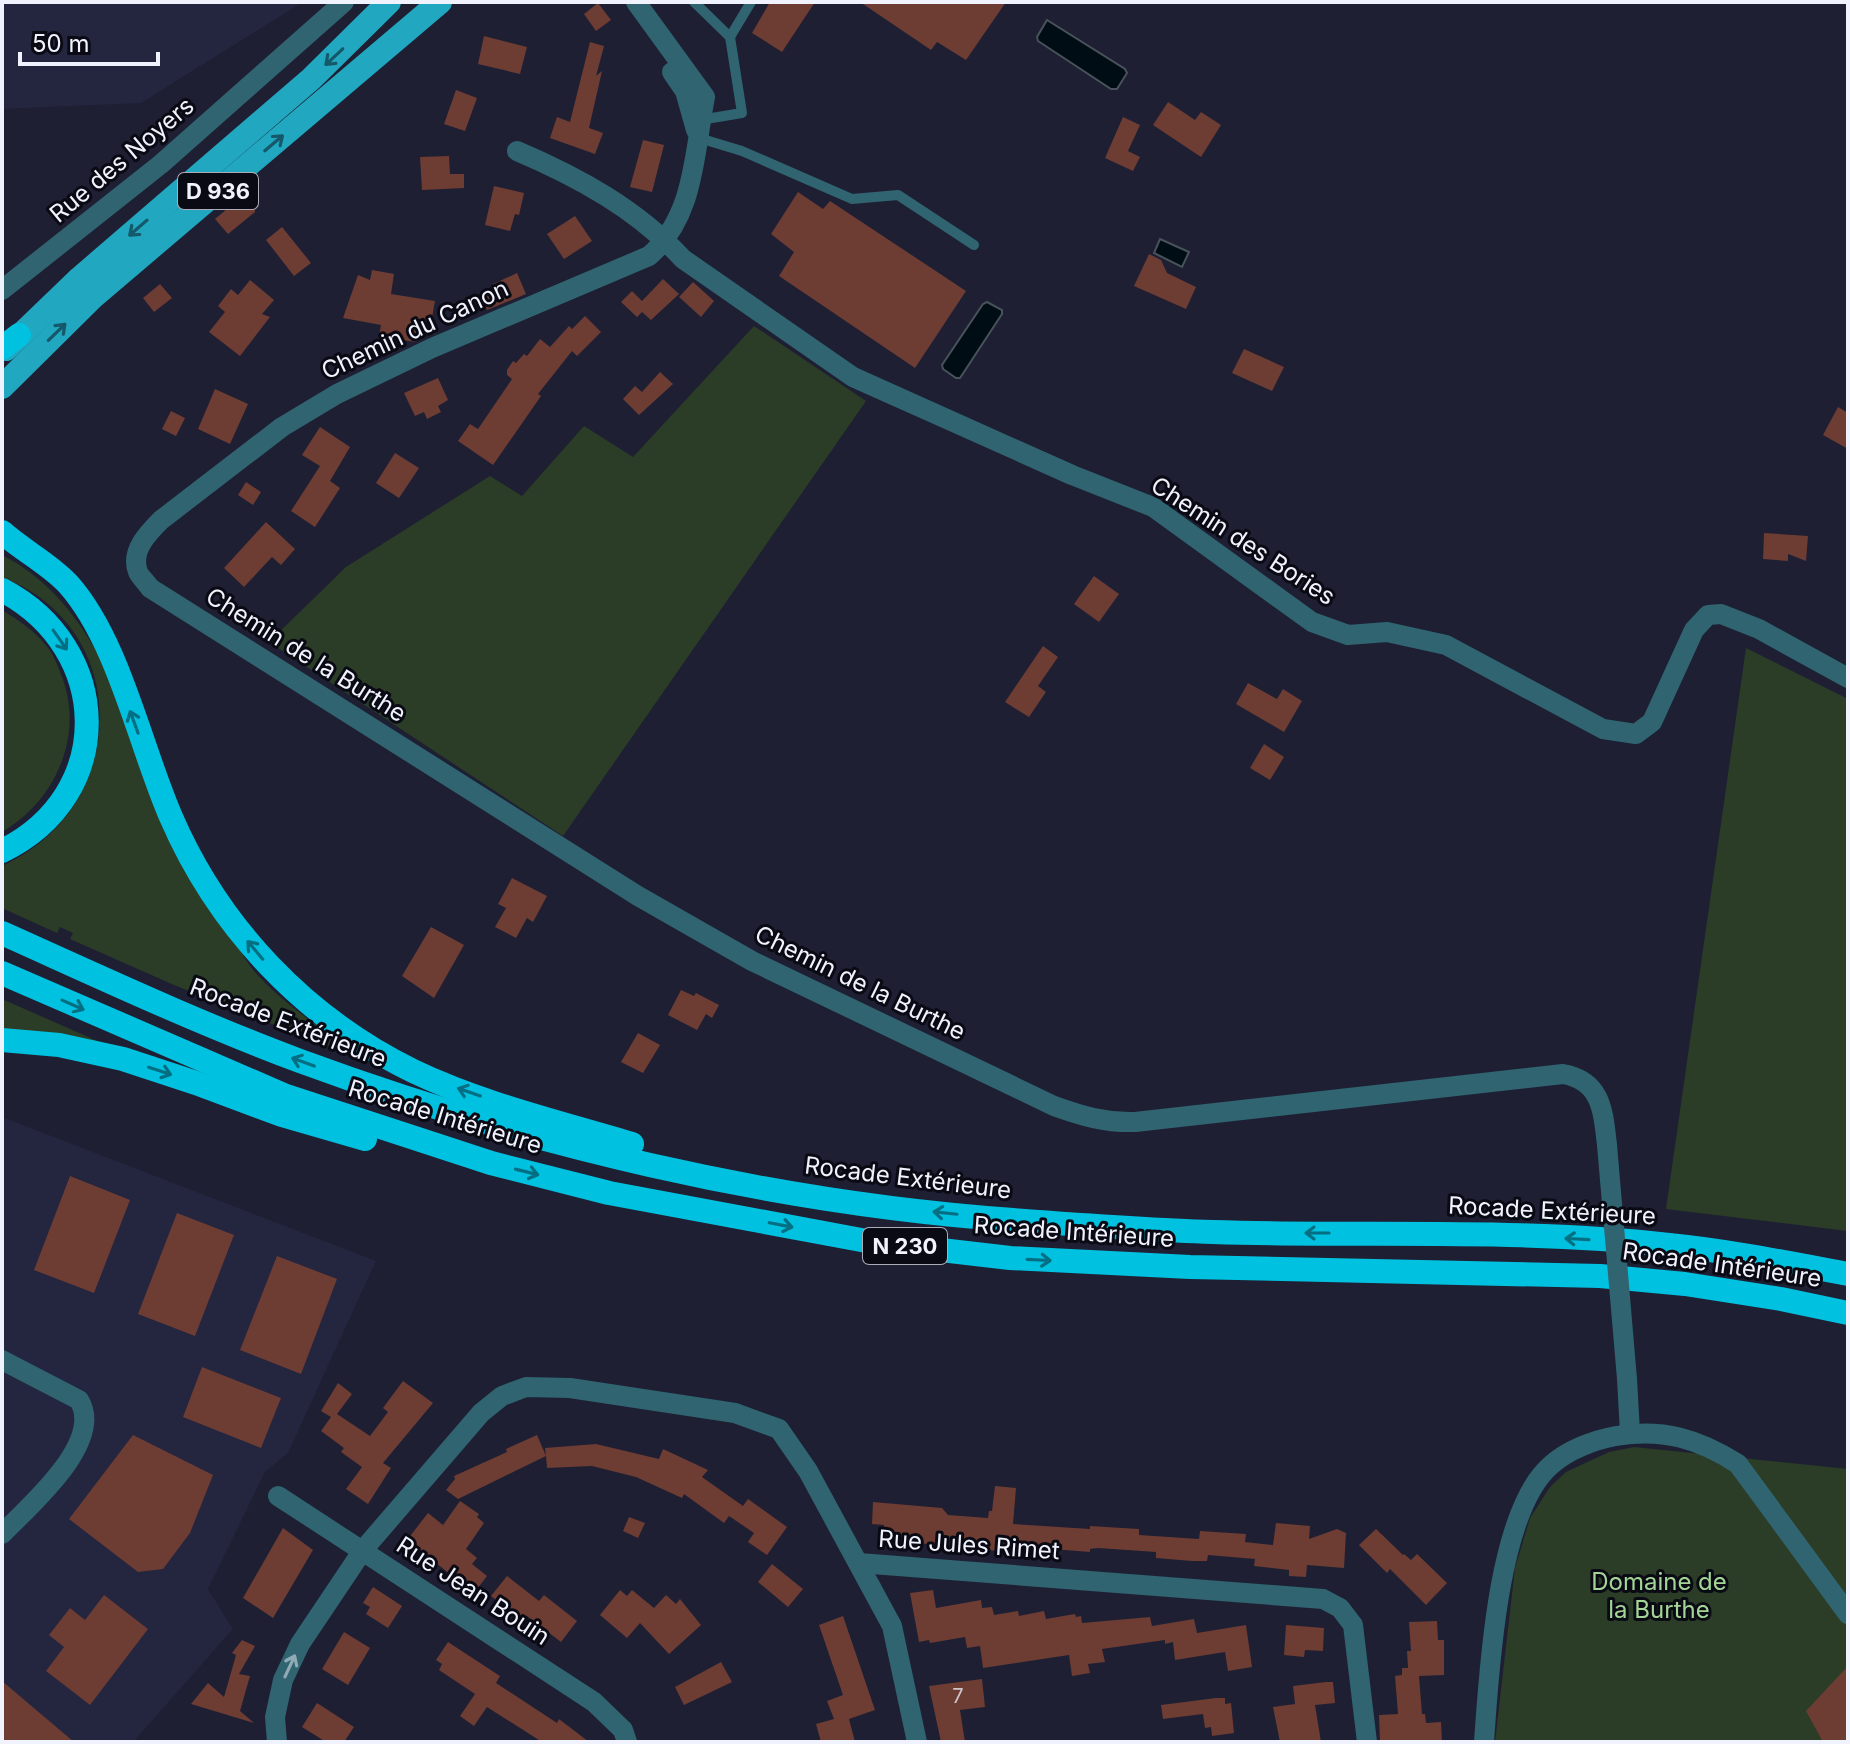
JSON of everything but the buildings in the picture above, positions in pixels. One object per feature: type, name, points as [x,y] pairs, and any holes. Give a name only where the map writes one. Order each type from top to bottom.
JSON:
[{"type":"highway","points":[[2,532],[13,547],[42,562],[68,584],[100,630],[171,818],[197,870],[224,912],[258,954],[320,1013],[365,1045],[416,1072],[451,1086],[756,1186]]},
{"type":"highway","points":[[2,590],[42,616],[59,636],[73,659],[86,714],[85,744],[77,773],[66,796],[24,839],[2,851]]},
{"type":"highway","name":"Rocade Extérieure","points":[[2,933],[154,1001],[298,1060],[402,1096],[620,1157],[756,1186],[877,1205],[1025,1221],[1213,1232],[1494,1234],[1667,1245],[1848,1274]]},
{"type":"highway","name":"Rocade Intérieure","points":[[2,973],[286,1096],[491,1163],[609,1193],[872,1242],[979,1255],[1190,1267],[1600,1276],[1713,1288],[1848,1313]]},
{"type":"highway","points":[[2,1040],[59,1045],[123,1059],[297,1120],[385,1144],[491,1163]]},
{"type":"main road","name":"D 936","points":[[8,345],[80,278],[311,79],[389,2]]},
{"type":"main road","name":"D 936","points":[[2,387],[94,296],[440,2]]},
{"type":"street","name":"Rue des Noyers","points":[[2,290],[161,164],[344,2]]},
{"type":"street","points":[[619,2],[685,91],[700,129]]},
{"type":"street","points":[[636,2],[705,97],[700,129]]},
{"type":"street","name":"Chemin du Canon","points":[[138,572],[137,554],[145,537],[161,520],[282,427],[337,394],[432,348],[649,256],[666,241],[684,207],[700,129]]},
{"type":"street","points":[[517,151],[566,171],[615,202],[666,241]]},
{"type":"street","name":"Chemin des Bories","points":[[666,241],[683,259],[853,377],[1072,475],[1153,507],[1320,625],[1348,635],[1387,632],[1446,645],[1603,729],[1636,734],[1652,722],[1694,630],[1708,615],[1721,614],[1759,629],[1848,678]]},
{"type":"street","name":"Chemin de la Burthe","points":[[138,572],[150,588],[638,896],[752,961],[1054,1106],[1109,1123],[1135,1122],[1563,1074],[1580,1077],[1588,1083],[1600,1102],[1607,1145],[1630,1433]]},
{"type":"street","points":[[2,1360],[79,1400],[85,1409],[85,1425],[79,1444],[61,1471],[2,1534]]},
{"type":"street","name":"Rue Jules Rimet","points":[[277,1742],[275,1717],[283,1680],[300,1644],[363,1550],[481,1413],[502,1396],[526,1387],[631,1396],[735,1413],[779,1429],[808,1471],[859,1563],[1323,1599],[1340,1608],[1353,1625],[1367,1742]]},
{"type":"street","points":[[1484,1742],[1496,1607],[1514,1530],[1528,1495],[1549,1466],[1604,1438],[1630,1433],[1667,1433],[1693,1439],[1738,1464],[1848,1614]]},
{"type":"street","name":"Rue Jean Bouin","points":[[278,1496],[594,1702],[623,1730],[627,1742]]},
{"type":"street","points":[[859,1563],[892,1626],[917,1742]]},
{"type":"lane","points":[[694,2],[730,37],[742,113],[700,129]]},
{"type":"lane","points":[[730,37],[751,2]]},
{"type":"lane","points":[[700,129],[742,151],[852,199],[898,195],[974,245]]},
{"type":"shaded area","points":[[2,2],[303,2],[141,103],[2,109]]},
{"type":"shaded area","points":[[1047,20],[1125,69],[1127,73],[1117,89],[1111,89],[1038,41],[1037,37]]},
{"type":"shaded area","points":[[1160,239],[1189,252],[1182,267],[1154,253]]},
{"type":"shaded area","points":[[987,302],[1002,310],[1002,314],[960,378],[956,378],[942,365]]},
{"type":"shaded area","points":[[2,1117],[376,1261],[288,1453],[265,1472],[208,1589],[233,1629],[133,1742],[2,1742]]},
{"type":"green space","points":[[754,326],[866,401],[563,836],[269,642],[346,567],[490,476],[522,496],[584,426],[633,457]]},
{"type":"green space","points":[[2,555],[41,581],[72,614],[97,652],[118,694],[188,868],[250,966],[290,1005],[359,1054],[355,1057],[174,985],[70,939],[73,933],[60,927],[57,933],[2,908],[2,866],[44,839],[74,804],[93,763],[100,720],[94,676],[76,636],[46,602],[2,577]]},
{"type":"green space","points":[[2,610],[33,632],[51,652],[67,695],[70,718],[68,741],[51,783],[38,802],[2,832]]},
{"type":"green space","points":[[1746,648],[1848,699],[1848,1231],[1666,1209]]},
{"type":"green space","points":[[2,999],[111,1047],[2,1032]]},
{"type":"green space","name":"Domaine de la Burthe","points":[[1634,1447],[1848,1469],[1848,1742],[1495,1742],[1515,1568],[1530,1518],[1550,1487],[1566,1472],[1609,1452]]}]
